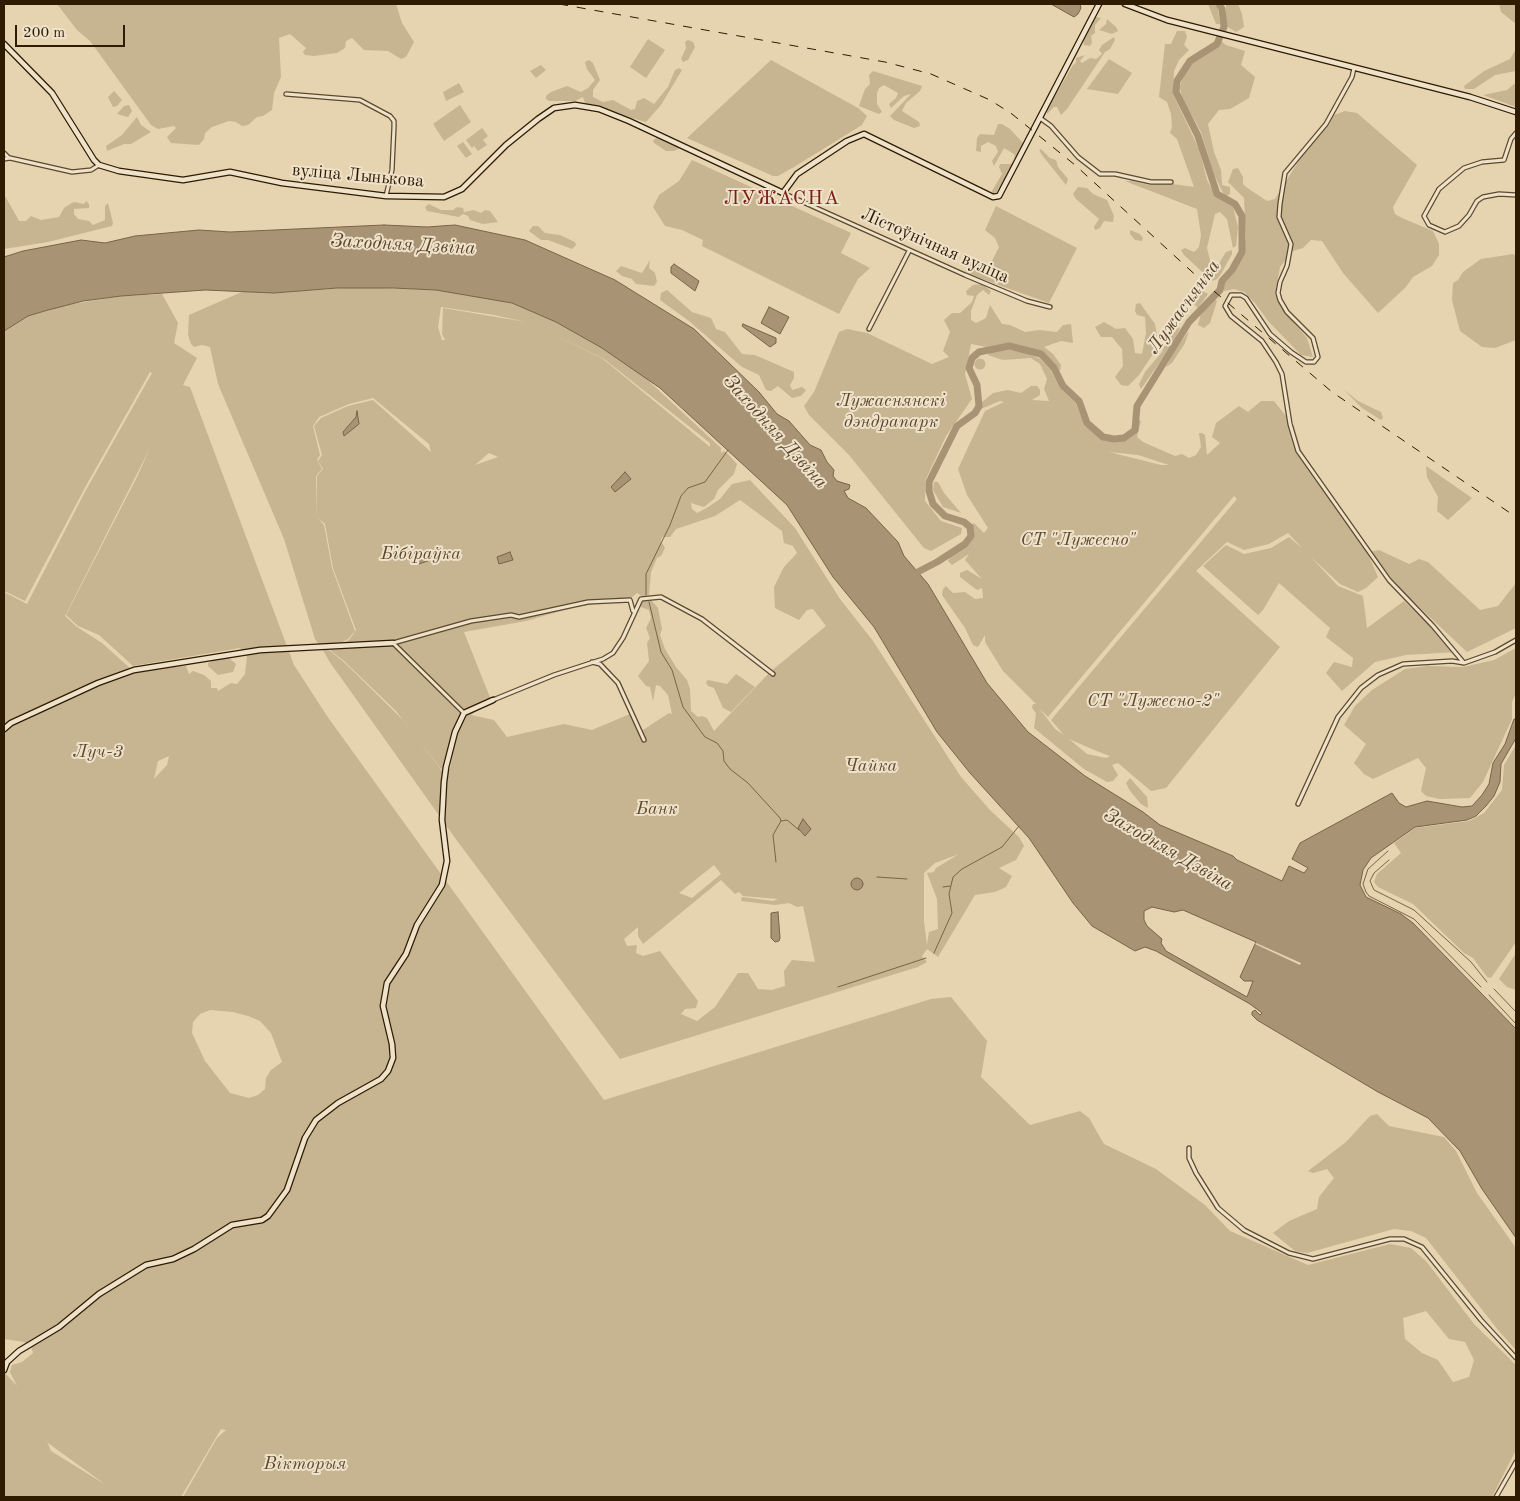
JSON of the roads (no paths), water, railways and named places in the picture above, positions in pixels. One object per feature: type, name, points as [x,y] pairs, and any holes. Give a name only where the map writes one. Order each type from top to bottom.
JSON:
[{"type":"street","points":[[783,193],[797,174],[842,145],[864,134],[993,197],[999,196],[1100,4]]},
{"type":"street","points":[[1125,4],[1167,20],[1470,97],[1516,112]]},
{"type":"street","points":[[4,44],[52,93],[88,152],[99,165],[91,170],[72,172],[10,158],[4,160]]},
{"type":"street","points":[[1354,68],[1352,77],[1326,124],[1285,173],[1280,204],[1279,217],[1291,244],[1278,293],[1287,312],[1313,338],[1318,358],[1314,362],[1306,362],[1291,352],[1270,334],[1246,298],[1241,295],[1231,295],[1225,306],[1231,316],[1262,341],[1276,362],[1282,374],[1290,424],[1298,451],[1389,580],[1433,626],[1464,663]]},
{"type":"street","points":[[286,94],[360,100],[390,116],[394,121],[394,127],[391,176],[386,196]]},
{"type":"street","name":"вуліца Лынькова","points":[[99,165],[119,172],[183,180],[230,172],[282,183],[386,196],[422,198],[452,195],[462,189],[506,145],[554,108],[584,105],[629,121],[783,193]]},
{"type":"street","points":[[1039,117],[1051,126],[1078,157],[1100,174],[1115,174],[1151,182],[1171,182]]},
{"type":"street","points":[[1516,134],[1511,139],[1504,160],[1482,162],[1464,168],[1439,189],[1425,211],[1425,221],[1436,229],[1445,232],[1459,226],[1470,215],[1477,200],[1499,194],[1516,195]]},
{"type":"street","points":[[4,152],[10,158]]},
{"type":"street","name":"Лістоўнічная вуліца","points":[[783,193],[909,251],[1026,301],[1050,307]]},
{"type":"street","points":[[869,329],[909,251]]},
{"type":"street","points":[[4,729],[11,723],[98,683],[134,670],[260,650],[393,644],[409,637],[444,630],[471,621],[511,615],[519,617],[588,602],[661,597],[683,607],[729,638],[773,674]]},
{"type":"street","points":[[4,1370],[8,1362],[19,1351],[59,1327],[99,1294],[146,1265],[173,1259],[194,1249],[232,1225],[262,1220],[268,1216],[287,1190],[305,1138],[316,1120],[338,1103],[380,1079],[388,1071],[393,1058],[392,1044],[383,1006],[387,983],[406,954],[417,925],[442,885],[447,861],[442,820],[446,767],[455,732],[464,712],[613,653],[629,625],[633,611],[640,599]]},
{"type":"street","points":[[630,600],[633,611]]},
{"type":"street","points":[[1298,804],[1338,717],[1361,688],[1391,668],[1403,664],[1452,661],[1464,663],[1495,652],[1516,640]]},
{"type":"street","points":[[393,644],[464,712]]},
{"type":"street","points":[[592,662],[600,664],[618,683],[644,740]]},
{"type":"street","points":[[1189,1148],[1189,1158],[1196,1173],[1218,1208],[1244,1230],[1289,1253],[1313,1259],[1390,1239],[1404,1239],[1422,1246],[1481,1320],[1516,1358]]},
{"type":"street","points":[[1496,1497],[1516,1462]]},
{"type":"water","points":[[1051,4],[1080,4],[1081,8],[1074,17]]},
{"type":"water","name":"Заходняя Дзвіна","points":[[384,225],[427,227],[455,225],[525,240],[615,280],[694,329],[759,392],[777,414],[789,421],[810,445],[821,450],[827,462],[834,470],[833,476],[837,481],[850,485],[849,489],[844,491],[848,498],[866,508],[898,542],[904,556],[928,584],[987,683],[1028,732],[1085,776],[1143,812],[1160,825],[1233,856],[1237,860],[1282,881],[1289,866],[1304,873],[1308,868],[1292,859],[1300,843],[1392,793],[1399,803],[1406,807],[1427,801],[1462,807],[1472,806],[1489,784],[1493,763],[1505,744],[1514,719],[1516,719],[1516,738],[1501,764],[1500,782],[1494,796],[1486,806],[1476,816],[1467,820],[1415,827],[1371,858],[1363,870],[1360,885],[1366,897],[1401,914],[1413,923],[1516,1029],[1516,1238],[1482,1189],[1460,1151],[1428,1118],[1378,1092],[1257,1020],[1252,1015],[1252,1012],[1255,1010],[1260,1015],[1262,1013],[1250,1004],[1156,951],[1145,947],[1135,951],[1092,926],[1073,903],[1029,838],[970,773],[937,732],[874,627],[833,577],[787,505],[660,388],[602,348],[556,322],[512,303],[436,290],[393,288],[337,288],[274,293],[205,290],[121,296],[83,301],[48,310],[28,316],[4,331],[4,257],[23,251],[81,240],[105,243],[135,236],[199,230],[230,232]],"holes":[[[1152,907],[1174,912],[1183,910],[1256,942],[1240,977],[1244,981],[1253,981],[1247,997],[1166,951],[1161,943],[1162,939],[1147,926],[1144,920],[1144,911]]]},
{"type":"water","points":[[674,264],[699,281],[695,291],[671,273],[671,267]]},
{"type":"water","points":[[769,307],[789,317],[780,334],[761,323]]},
{"type":"water","points":[[743,324],[776,338],[776,343],[770,347],[742,326]]},
{"type":"water","points":[[357,411],[359,424],[344,436],[343,432],[356,417]]},
{"type":"water","points":[[625,472],[631,479],[615,492],[611,487]]},
{"type":"water","points":[[429,551],[433,559],[419,564],[416,556]]},
{"type":"water","points":[[510,552],[513,560],[499,564],[497,557]]},
{"type":"water","points":[[803,819],[811,829],[805,836],[798,828]]},
{"type":"water","points":[[855,878],[859,878],[863,884],[859,890],[855,890],[851,886],[851,882]]},
{"type":"water","points":[[778,912],[780,938],[779,941],[775,942],[771,938],[771,913]]},
{"type":"waterway","name":"Лужаснянка","points":[[910,576],[965,544],[971,536],[970,527],[964,522],[945,516],[933,504],[929,491],[929,482],[957,426],[975,413],[979,406],[977,385],[969,368],[972,358],[979,352],[1009,346],[1041,354],[1054,368],[1063,386],[1079,401],[1087,423],[1103,437],[1124,438],[1135,430],[1137,406],[1189,322],[1220,290],[1222,281],[1232,270],[1242,252],[1242,216],[1235,204],[1217,194],[1198,136],[1176,92],[1177,81],[1190,61],[1217,44],[1224,27],[1222,9],[1219,4]]},
{"type":"waterway","points":[[646,595],[646,574],[670,525],[681,496],[688,488],[705,482],[728,450]]},
{"type":"waterway","points":[[649,602],[661,652],[672,670],[683,707],[705,737],[717,743],[723,751],[724,761],[730,769],[748,783],[780,818],[781,821],[773,835],[776,862]]},
{"type":"waterway","points":[[781,821],[787,820],[799,830]]},
{"type":"waterway","points":[[934,953],[952,913],[949,894],[953,877],[962,869],[1002,847],[1019,826]]},
{"type":"waterway","points":[[1388,851],[1368,869],[1363,884],[1366,892],[1369,896],[1414,919],[1481,987]]},
{"type":"waterway","points":[[1389,860],[1374,873],[1370,881],[1374,890],[1414,910],[1471,962],[1487,982]]},
{"type":"waterway","points":[[877,877],[907,879]]},
{"type":"waterway","points":[[943,887],[950,886]]},
{"type":"waterway","points":[[838,987],[926,958]]},
{"type":"waterway","points":[[1494,989],[1516,1012]]},
{"type":"waterway","points":[[1489,995],[1516,1024]]},
{"type":"railway","points":[[559,4],[885,62],[931,74],[990,100],[1012,114],[1075,165],[1201,280],[1332,392],[1516,517]]},
{"type":"district","name":"ЛУЖАСНА","points":[[782,199]]},
{"type":"park label","name":"Лужаснянскі дэндрапарк","points":[[891,411]]},
{"type":"park label","name":"СТ \"Лужесно\"","points":[[1078,540]]},
{"type":"park label","name":"Бібіраўка","points":[[421,554]]},
{"type":"park label","name":"СТ \"Лужесно-2\"","points":[[1153,701]]},
{"type":"park label","name":"Луч-3","points":[[98,752]]},
{"type":"park label","name":"Чайка","points":[[871,766]]},
{"type":"park label","name":"Банк","points":[[657,809]]},
{"type":"park label","name":"Вікторыя","points":[[305,1464]]}]
